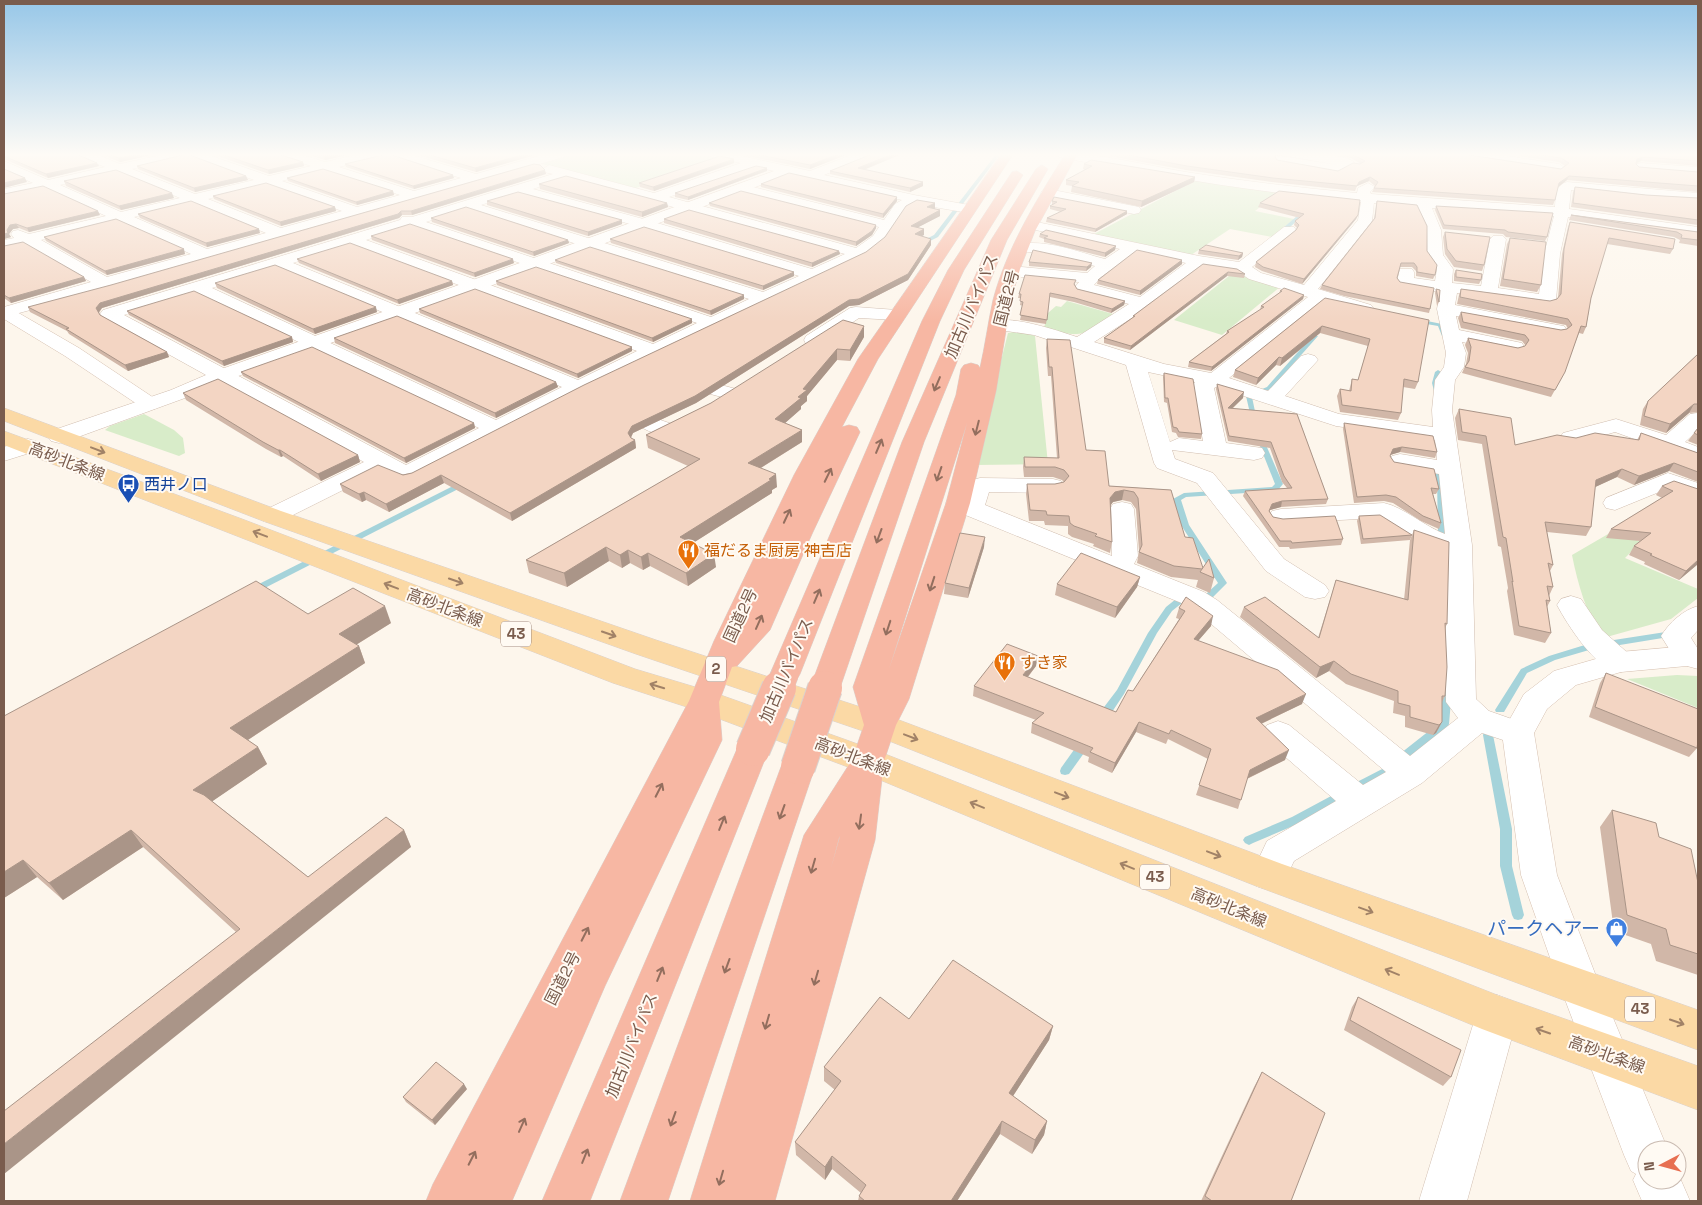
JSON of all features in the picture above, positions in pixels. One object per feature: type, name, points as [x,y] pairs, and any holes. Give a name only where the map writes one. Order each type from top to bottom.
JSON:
[{"type":"highway","name":"国道2号","points":[[450,1201],[710,686],[806,475],[868,359],[960,209]]},
{"type":"highway","name":"加古川バイパス","points":[[566,1201],[932,321],[956,270],[995,209]]},
{"type":"highway","name":"加古川バイパス","points":[[644,1201],[913,442],[1036,209]]},
{"type":"highway","name":"国道2号","points":[[748,1200],[822,835],[868,761],[880,725],[894,699],[965,506],[1002,300],[1016,246],[1038,209]]},
{"type":"highway","points":[[880,725],[868,687],[966,395],[982,307],[1016,246]]},
{"type":"highway","points":[[488,1201],[588,978],[706,740],[710,686],[756,630],[803,526],[903,323],[956,270]]},
{"type":"main road","name":"高砂北条線","points":[[4,414],[272,516],[333,550]]},
{"type":"main road","name":"高砂北条線","points":[[4,437],[333,550],[624,676],[710,686],[880,725],[1269,875],[1698,1030]]},
{"type":"main road","name":"高砂北条線","points":[[710,686],[868,761],[1497,1014],[1698,1088]]},
{"type":"street","points":[[101,209],[206,255]]},
{"type":"street","points":[[4,245],[149,209]]},
{"type":"street","points":[[222,209],[282,234]]},
{"type":"street","points":[[454,209],[109,314],[220,376],[406,474],[578,387],[859,253],[878,238],[899,209]]},
{"type":"street","points":[[482,209],[764,298]]},
{"type":"street","points":[[592,209],[814,275]]},
{"type":"street","points":[[59,436],[681,209]]},
{"type":"street","points":[[695,209],[859,253]]},
{"type":"street","points":[[825,209],[888,225]]},
{"type":"street","points":[[1098,215],[1107,209]]},
{"type":"street","points":[[1130,209],[1134,210]]},
{"type":"street","points":[[1216,449],[1203,385],[1215,380],[1314,294],[1365,221],[1367,209]]},
{"type":"street","points":[[1426,209],[1434,230],[1435,255],[1445,270],[1443,285],[1445,313],[1456,353],[1454,367],[1445,380],[1442,410],[1459,545],[1461,702],[1478,719],[1518,733]]},
{"type":"street","points":[[1485,209],[1490,222]]},
{"type":"street","points":[[1519,209],[1562,212],[1698,231]]},
{"type":"street","points":[[4,312],[365,210],[412,222],[714,323]]},
{"type":"street","points":[[1445,313],[1466,288],[1547,300],[1552,254],[1562,212]]},
{"type":"street","points":[[1683,220],[1698,231]]},
{"type":"street","points":[[1016,246],[1069,232],[1084,223]]},
{"type":"street","points":[[4,227],[107,284]]},
{"type":"street","points":[[1069,232],[1199,261],[1242,267],[1255,276],[1344,304],[1385,312]]},
{"type":"street","points":[[1242,267],[1262,252],[1277,248],[1291,237]]},
{"type":"street","points":[[1489,291],[1498,239]]},
{"type":"street","points":[[354,240],[654,351]]},
{"type":"street","points":[[1016,246],[1042,248],[1108,265]]},
{"type":"street","points":[[1016,246],[1082,278]]},
{"type":"street","points":[[1134,246],[1096,274],[1083,287],[1143,303]]},
{"type":"street","points":[[1080,343],[1143,303],[1199,261]]},
{"type":"street","points":[[279,263],[578,387]]},
{"type":"street","points":[[1406,272],[1405,281],[1445,313],[1558,330]]},
{"type":"street","points":[[197,287],[496,428]]},
{"type":"street","points":[[1406,294],[1515,347]]},
{"type":"street","points":[[4,312],[72,352],[150,404]]},
{"type":"street","points":[[800,348],[856,312],[897,314]]},
{"type":"street","points":[[998,324],[1036,330],[1160,369],[1215,380],[1336,420],[1444,435]]},
{"type":"street","points":[[1272,398],[1308,360]]},
{"type":"street","points":[[1136,361],[1165,463],[1205,478],[1276,565],[1315,591]]},
{"type":"street","points":[[1666,442],[1677,438],[1698,418]]},
{"type":"street","points":[[1571,438],[1616,425],[1698,455]]},
{"type":"street","points":[[4,454],[28,446]]},
{"type":"street","points":[[1178,446],[1254,452]]},
{"type":"street","points":[[1400,461],[1449,468]]},
{"type":"street","points":[[272,516],[381,462]]},
{"type":"street","points":[[1616,493],[1639,492],[1668,480],[1698,491]]},
{"type":"street","points":[[1054,486],[980,486],[965,506],[1194,598],[1207,606],[1410,774]]},
{"type":"street","points":[[1297,520],[1339,506],[1384,510],[1400,522],[1431,539],[1459,545]]},
{"type":"street","points":[[1119,567],[1125,556],[1122,509]]},
{"type":"street","points":[[1571,604],[1580,623],[1606,652]]},
{"type":"street","points":[[1641,1140],[1581,989],[1539,875],[1518,733],[1535,702],[1565,678],[1606,652],[1689,639]]},
{"type":"street","points":[[1269,875],[1280,851],[1410,774],[1478,719]]},
{"type":"street","points":[[1278,733],[1361,803]]},
{"type":"street","points":[[1443,1201],[1497,1014]]},
{"type":"green space","points":[[1141,209],[1257,209],[1255,211],[1294,219],[1272,237],[1230,229],[1191,255],[1094,234]]},
{"type":"green space","points":[[1234,272],[1281,286],[1222,335],[1174,320]]},
{"type":"green space","points":[[1067,301],[1113,314],[1081,333],[1067,333],[1044,328],[1048,313],[1056,306],[1061,307]]},
{"type":"green space","points":[[1020,331],[1035,336],[1048,464],[975,465],[1008,333]]},
{"type":"green space","points":[[144,414],[174,430],[183,438],[185,453],[179,456],[105,430],[110,426]]},
{"type":"green space","points":[[1615,530],[1641,542],[1625,558],[1698,589],[1698,598],[1671,619],[1603,638],[1583,598],[1572,555]]},
{"type":"green space","points":[[1677,675],[1698,676],[1698,708],[1627,679]]},
{"type":"building","points":[[4,209],[94,209],[98,211],[27,228],[16,224],[10,225],[7,230],[8,233],[4,234]]},
{"type":"building","points":[[157,209],[211,209],[259,229],[206,243],[138,214]]},
{"type":"building","points":[[247,209],[327,209],[280,222]]},
{"type":"building","points":[[376,209],[417,209],[401,211],[398,214],[100,303],[96,308],[100,315],[167,352],[125,365],[66,329],[69,328],[28,307]]},
{"type":"building","points":[[459,209],[473,209],[568,240],[533,252],[431,218]]},
{"type":"building","points":[[514,209],[582,209],[622,220],[588,232]]},
{"type":"building","points":[[632,209],[650,209],[642,212]]},
{"type":"building","points":[[732,209],[813,209],[876,225],[872,231],[856,242]]},
{"type":"building","points":[[864,209],[887,209],[883,214]]},
{"type":"building","points":[[904,209],[940,210],[911,226],[924,229],[915,234],[931,239],[908,274],[859,299],[849,300],[695,396],[632,426],[628,433],[635,440],[510,513],[441,475],[386,504],[364,492],[359,494],[340,484],[378,465],[403,475],[412,473],[584,385],[866,252],[885,237]]},
{"type":"building","points":[[1066,209],[1118,209],[1127,211],[1096,229],[1047,218]]},
{"type":"building","points":[[1285,209],[1359,209],[1358,215],[1304,279],[1263,267],[1256,262],[1296,230],[1299,225],[1295,221],[1304,214]]},
{"type":"building","points":[[1376,209],[1419,209],[1427,226],[1427,251],[1437,265],[1435,275],[1417,272],[1417,267],[1414,263],[1401,263],[1397,278],[1400,282],[1434,288],[1430,309],[1346,292],[1322,285],[1375,218]]},
{"type":"building","points":[[1437,209],[1490,209],[1553,213],[1547,237],[1505,230],[1444,225]]},
{"type":"building","points":[[1619,209],[1698,209],[1698,220]]},
{"type":"building","points":[[689,210],[839,251],[812,263],[664,219]]},
{"type":"building","points":[[1571,215],[1698,232],[1698,240],[1681,238],[1682,235],[1677,232]]},
{"type":"building","points":[[116,219],[184,249],[105,271],[44,237]]},
{"type":"building","points":[[1570,222],[1675,239],[1673,249],[1609,238],[1591,298],[1586,327],[1581,326],[1565,372],[1555,390],[1465,367],[1469,361],[1471,347],[1468,338],[1518,348],[1525,346],[1529,340],[1525,335],[1463,322],[1461,312],[1561,330],[1567,329],[1572,325],[1568,319],[1460,297],[1461,289],[1550,301],[1557,299],[1561,294],[1564,249]]},
{"type":"building","points":[[410,224],[513,259],[474,273],[371,236]]},
{"type":"building","points":[[644,227],[794,272],[763,286],[610,239]]},
{"type":"building","points":[[1046,230],[1116,246],[1105,253],[1044,238],[1048,236],[1040,234]]},
{"type":"building","points":[[1445,232],[1490,237],[1484,265],[1456,261],[1447,249]]},
{"type":"building","points":[[1510,238],[1546,242],[1541,285],[1503,279]]},
{"type":"building","points":[[23,242],[84,277],[9,298],[4,295],[4,246]]},
{"type":"building","points":[[350,243],[452,281],[397,300],[297,259]]},
{"type":"building","points":[[1206,245],[1243,253],[1239,256],[1199,250]]},
{"type":"building","points":[[590,247],[744,295],[710,311],[555,260]]},
{"type":"building","points":[[1033,250],[1092,263],[1087,267],[1029,262]]},
{"type":"building","points":[[1137,250],[1182,260],[1140,291],[1098,280]]},
{"type":"building","points":[[1203,264],[1237,269],[1245,274],[1228,272],[1131,346],[1104,338],[1135,316],[1133,316]]},
{"type":"building","points":[[275,265],[376,307],[313,329],[215,283]]},
{"type":"building","points":[[536,267],[692,319],[652,338],[496,281]]},
{"type":"building","points":[[1456,270],[1482,274],[1481,280],[1456,277]]},
{"type":"building","points":[[1025,275],[1076,280],[1074,284],[1077,289],[1125,301],[1112,309],[1050,293],[1047,320],[1020,315],[1023,302],[1020,301],[1021,294],[1019,294]]},
{"type":"building","points":[[1284,288],[1304,295],[1212,367],[1189,362],[1229,332],[1227,331],[1264,307],[1261,306]]},
{"type":"building","points":[[475,289],[632,347],[577,374],[419,309]]},
{"type":"building","points":[[1436,289],[1440,290],[1439,302]]},
{"type":"building","points":[[194,291],[292,337],[222,361],[127,311]]},
{"type":"building","points":[[1325,298],[1429,320],[1418,382],[1404,379],[1401,413],[1342,405],[1340,389],[1351,391],[1352,379],[1358,380],[1370,339],[1322,326],[1282,358],[1279,357],[1258,378],[1235,370]]},
{"type":"building","points":[[397,316],[556,382],[495,413],[334,338]]},
{"type":"building","points":[[843,320],[864,326],[850,350],[837,349],[803,389],[807,390],[798,397],[801,398],[775,419],[802,430],[748,463],[776,474],[769,479],[771,480],[680,537],[714,554],[686,573],[648,553],[641,557],[628,550],[620,555],[606,547],[564,573],[526,560],[700,459],[646,435],[711,403]]},
{"type":"building","points":[[1047,339],[1070,340],[1086,450],[1105,451],[1109,486],[1171,490],[1185,537],[1193,538],[1202,569],[1174,566],[1139,552],[1142,545],[1138,498],[1134,492],[1124,490],[1115,492],[1110,498],[1112,542],[1095,536],[1097,534],[1074,526],[1070,523],[1069,516],[1047,515],[1046,511],[1030,510],[1027,484],[1055,484],[1064,482],[1069,476],[1064,470],[1055,467],[1025,467],[1024,457],[1059,458],[1052,367],[1049,367]]},
{"type":"building","points":[[312,347],[474,423],[404,458],[241,372]]},
{"type":"building","points":[[1698,354],[1698,404],[1694,404],[1670,424],[1644,416],[1648,401]]},
{"type":"building","points":[[1164,373],[1193,379],[1202,434],[1179,432],[1177,428],[1173,427],[1168,398],[1165,398]]},
{"type":"building","points":[[218,379],[358,455],[318,474],[183,393]]},
{"type":"building","points":[[1217,384],[1244,392],[1228,408],[1297,414],[1328,499],[1282,501],[1272,504],[1269,511],[1273,517],[1283,519],[1335,516],[1343,539],[1292,543],[1291,541],[1280,541],[1245,491],[1292,488],[1284,476],[1271,442],[1229,436]]},
{"type":"building","points":[[1459,409],[1511,418],[1515,445],[1557,435],[1576,438],[1595,433],[1639,440],[1641,433],[1698,453],[1698,472],[1674,463],[1639,476],[1622,469],[1596,480],[1591,527],[1545,522],[1553,565],[1548,563],[1553,587],[1547,586],[1550,601],[1546,600],[1551,633],[1519,626],[1506,538],[1503,537],[1486,436],[1462,432]]},
{"type":"building","points":[[1344,423],[1433,436],[1437,452],[1402,447],[1393,449],[1390,456],[1394,462],[1434,469],[1439,489],[1431,488],[1441,523],[1423,516],[1396,497],[1386,495],[1357,497]]},
{"type":"building","points":[[1674,481],[1698,489],[1698,560],[1686,571],[1634,546],[1651,533],[1611,529],[1673,491],[1662,486]]},
{"type":"building","points":[[1380,515],[1412,535],[1363,539],[1359,516]]},
{"type":"building","points":[[1414,530],[1449,542],[1447,624],[1445,623],[1447,667],[1445,696],[1442,696],[1442,722],[1439,725],[1410,717],[1410,706],[1398,703],[1398,691],[1351,674],[1334,661],[1320,667],[1244,607],[1265,597],[1319,638],[1336,580],[1408,600]]},
{"type":"building","points":[[960,533],[985,537],[969,588],[945,583]]},
{"type":"building","points":[[1081,553],[1140,577],[1117,607],[1057,584]]},
{"type":"building","points":[[1209,559],[1214,578],[1200,572]]},
{"type":"building","points":[[256,581],[308,614],[353,588],[385,606],[339,634],[359,646],[230,728],[258,747],[193,790],[204,795],[308,877],[386,817],[404,830],[4,1144],[4,1111],[240,929],[131,830],[49,883],[23,860],[4,872],[4,716]]},
{"type":"building","points":[[1186,597],[1213,616],[1194,639],[1278,670],[1306,694],[1256,718],[1289,750],[1250,770],[1241,800],[1199,785],[1211,749],[1171,730],[1169,734],[1139,722],[1115,763],[1090,752],[1093,748],[1032,723],[1044,713],[974,686],[1007,644],[1038,656],[1023,675],[1116,712],[1128,690],[1133,691],[1185,611],[1179,608]]},
{"type":"building","points":[[1606,673],[1698,709],[1697,748],[1595,707]]},
{"type":"building","points":[[1612,810],[1656,823],[1659,837],[1691,849],[1698,883],[1698,954],[1670,945],[1666,929],[1627,915]]},
{"type":"building","points":[[953,960],[1053,1026],[1009,1093],[1047,1121],[1035,1140],[1002,1121],[951,1201],[865,1201],[859,1196],[866,1185],[832,1156],[825,1167],[795,1142],[841,1081],[824,1067],[880,997],[909,1019]]},
{"type":"building","points":[[1358,997],[1461,1050],[1451,1077],[1350,1020]]},
{"type":"building","points":[[436,1062],[464,1084],[432,1120],[403,1097]]},
{"type":"building","points":[[1262,1072],[1325,1113],[1291,1201],[1212,1201],[1205,1196]]},
{"type":"waterway","points":[[922,243],[936,236],[956,209]]},
{"type":"waterway","points":[[1278,235],[1306,211]]},
{"type":"waterway","points":[[1417,321],[1440,325],[1444,335]]},
{"type":"waterway","points":[[1254,421],[1249,396],[1269,388],[1315,336]]},
{"type":"waterway","points":[[1437,391],[1435,383],[1438,372]]},
{"type":"waterway","points":[[1102,718],[1121,692],[1153,633],[1169,609],[1179,601],[1209,596],[1223,583],[1185,525],[1177,499],[1184,495],[1274,489],[1279,484],[1259,436]]},
{"type":"waterway","points":[[1440,462],[1438,473],[1441,480],[1442,533],[1446,542]]},
{"type":"waterway","points":[[252,591],[464,484]]},
{"type":"waterway","points":[[1500,710],[1524,671],[1552,658],[1588,647],[1672,634]]},
{"type":"waterway","points":[[1405,756],[1444,724],[1447,689]]},
{"type":"waterway","points":[[1488,735],[1506,829],[1506,866],[1518,915]]},
{"type":"waterway","points":[[1065,771],[1085,743]]},
{"type":"waterway","points":[[1359,786],[1390,769]]},
{"type":"waterway","points":[[1249,840],[1296,820],[1333,799]]},
{"type":"place","name":"西井ノ口","points":[[128,503]]},
{"type":"place","name":"福だるま厨房 神吉店","points":[[688,569]]},
{"type":"place","name":"すき家","points":[[1004,681]]},
{"type":"place","name":"パークヘアー","points":[[1616,947]]}]
